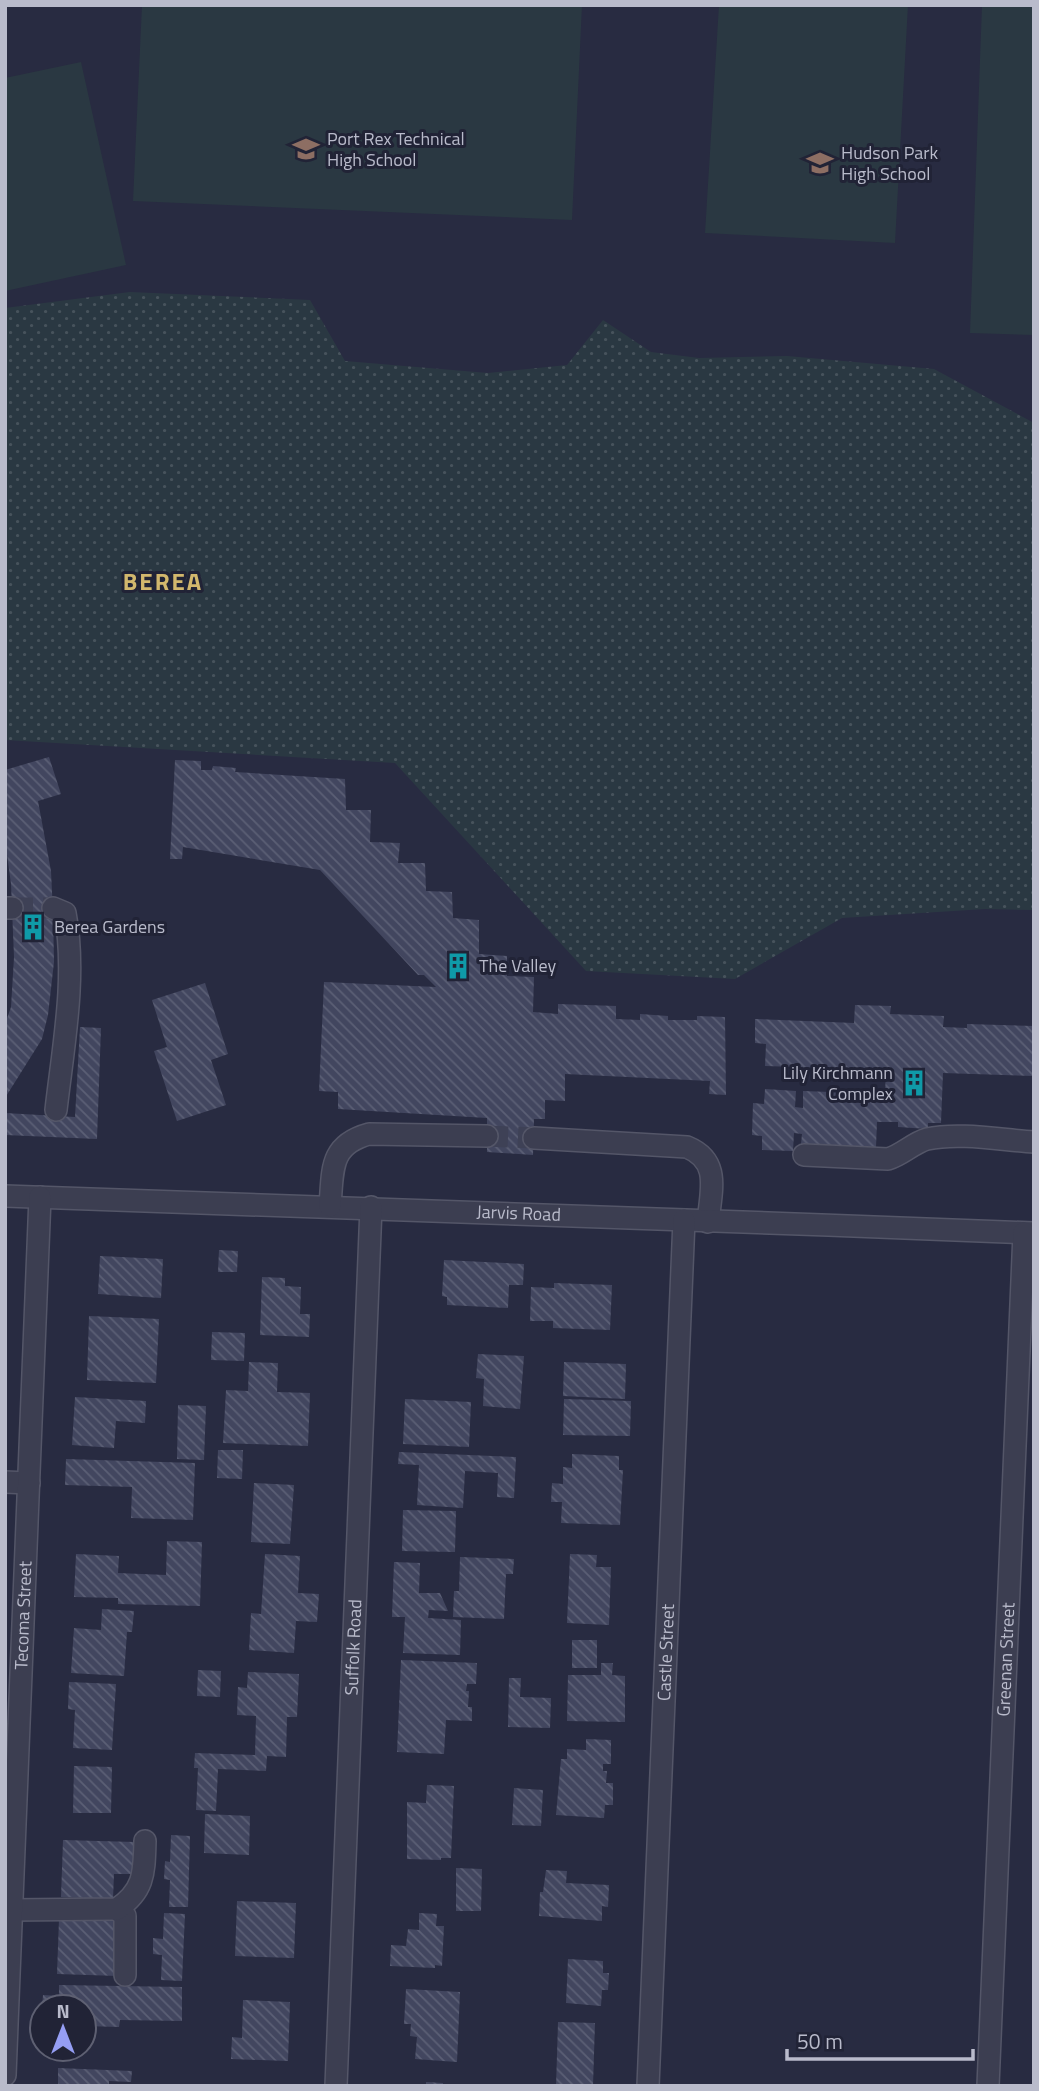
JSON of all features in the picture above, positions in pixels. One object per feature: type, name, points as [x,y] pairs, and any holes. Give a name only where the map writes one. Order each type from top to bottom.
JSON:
[{"type":"street","points":[[52,908],[65,913],[69,933],[67,1005],[56,1110]]},
{"type":"street","points":[[330,1206],[335,1163],[343,1146],[354,1138],[369,1134],[487,1136]]},
{"type":"street","points":[[804,1155],[888,1160],[900,1156],[924,1140],[947,1136],[1034,1142]]},
{"type":"street","points":[[534,1138],[687,1147],[701,1153],[709,1162],[711,1187],[708,1222]]},
{"type":"street","name":"Jarvis Road","points":[[5,1195],[486,1210],[708,1222],[1029,1233]]},
{"type":"street","name":"Tecoma Street","points":[[5,2074],[40,1197]]},
{"type":"street","name":"Suffolk Road","points":[[336,2086],[371,1207]]},
{"type":"street","name":"Castle Street","points":[[648,2086],[684,1220]]},
{"type":"street","name":"Greenan Street","points":[[988,2086],[1029,1233]]},
{"type":"street","points":[[5,1482],[29,1483]]},
{"type":"street","points":[[11,1910],[117,1909],[131,1899],[140,1886],[145,1841]]},
{"type":"street","points":[[117,1909],[125,1916],[125,1975]]},
{"type":"shaded area","points":[[142,5],[582,5],[572,220],[133,201]]},
{"type":"shaded area","points":[[719,5],[908,5],[895,243],[705,233]]},
{"type":"shaded area","points":[[982,5],[1034,5],[1034,335],[970,333]]},
{"type":"shaded area","points":[[81,62],[126,265],[5,291],[5,78]]},
{"type":"shaded area","points":[[130,292],[310,300],[345,361],[488,373],[567,365],[603,320],[651,352],[699,358],[787,356],[934,369],[1034,423],[1034,910],[985,909],[842,918],[735,979],[586,971],[395,763],[5,740],[5,308]]},
{"type":"building","name":"Berea Gardens","points":[[49,757],[61,794],[38,801],[51,871],[53,913],[54,962],[48,1015],[42,1039],[5,1098],[5,1024],[11,1007],[14,957],[11,884],[5,840],[5,770]]},
{"type":"building","name":"The Valley","points":[[175,760],[201,761],[201,770],[212,770],[213,766],[236,768],[235,772],[345,779],[346,810],[371,810],[370,842],[400,843],[398,863],[425,863],[426,891],[452,892],[453,918],[479,920],[479,954],[507,956],[507,976],[534,977],[533,1012],[558,1014],[558,1004],[616,1006],[616,1019],[640,1020],[640,1014],[668,1016],[668,1020],[697,1020],[697,1016],[725,1017],[726,1095],[709,1094],[710,1081],[565,1074],[565,1101],[545,1100],[545,1119],[534,1119],[533,1155],[487,1152],[487,1118],[338,1109],[338,1092],[319,1091],[324,982],[436,987],[424,975],[418,975],[320,870],[183,847],[182,859],[170,859]]},
{"type":"building","points":[[205,983],[228,1054],[211,1060],[226,1105],[177,1121],[154,1051],[167,1047],[152,1000]]},
{"type":"building","name":"Lily Kirchmann Complex","points":[[855,1005],[891,1006],[890,1014],[944,1016],[943,1027],[967,1028],[967,1024],[1034,1026],[1034,1076],[943,1073],[941,1123],[928,1123],[928,1129],[898,1127],[898,1122],[877,1122],[876,1147],[801,1144],[802,1134],[794,1133],[793,1151],[762,1150],[762,1136],[752,1135],[753,1103],[764,1104],[765,1089],[796,1091],[795,1107],[803,1108],[803,1091],[885,1094],[886,1070],[765,1066],[766,1044],[755,1043],[755,1019],[854,1023]]},
{"type":"building","points":[[80,1027],[101,1028],[97,1139],[5,1135],[5,1113],[75,1117]]},
{"type":"building","points":[[219,1250],[238,1251],[237,1272],[218,1272]]},
{"type":"building","points":[[100,1256],[163,1259],[161,1298],[98,1294]]},
{"type":"building","points":[[444,1260],[524,1264],[523,1285],[509,1285],[508,1308],[447,1305],[447,1297],[442,1296]]},
{"type":"building","points":[[262,1277],[285,1278],[285,1286],[301,1287],[300,1314],[310,1314],[309,1337],[260,1335]]},
{"type":"building","points":[[554,1283],[612,1285],[610,1330],[553,1328],[553,1321],[530,1321],[531,1287],[554,1288]]},
{"type":"building","points":[[89,1316],[159,1319],[156,1383],[87,1380]]},
{"type":"building","points":[[212,1332],[245,1333],[244,1361],[211,1360]]},
{"type":"building","points":[[478,1354],[524,1356],[520,1409],[483,1406],[484,1379],[476,1378]]},
{"type":"building","points":[[249,1362],[278,1363],[277,1392],[310,1393],[308,1446],[223,1443],[226,1390],[248,1391]]},
{"type":"building","points":[[564,1362],[626,1364],[625,1399],[563,1396]]},
{"type":"building","points":[[75,1397],[146,1401],[145,1423],[116,1421],[114,1448],[72,1445]]},
{"type":"building","points":[[405,1399],[471,1402],[469,1447],[403,1444]]},
{"type":"building","points":[[564,1399],[631,1401],[630,1436],[563,1435]]},
{"type":"building","points":[[178,1405],[206,1406],[204,1460],[177,1459]]},
{"type":"building","points":[[218,1450],[243,1450],[242,1479],[217,1478]]},
{"type":"building","points":[[399,1452],[516,1457],[514,1498],[497,1497],[498,1473],[465,1471],[463,1508],[417,1505],[419,1465],[398,1464]]},
{"type":"building","points":[[572,1454],[619,1456],[619,1470],[623,1470],[620,1525],[561,1523],[562,1502],[551,1502],[552,1483],[563,1484],[563,1467],[572,1468]]},
{"type":"building","points":[[66,1459],[195,1463],[193,1520],[131,1518],[132,1487],[65,1485]]},
{"type":"building","points":[[254,1483],[294,1485],[290,1544],[251,1542]]},
{"type":"building","points":[[403,1510],[456,1511],[455,1552],[402,1551]]},
{"type":"building","points":[[167,1541],[202,1542],[200,1606],[118,1604],[118,1598],[74,1597],[76,1554],[119,1556],[118,1573],[166,1575]]},
{"type":"building","points":[[265,1554],[300,1556],[298,1593],[319,1594],[317,1622],[296,1621],[294,1653],[249,1650],[251,1613],[261,1614]]},
{"type":"building","points":[[570,1554],[597,1555],[596,1567],[611,1567],[609,1625],[567,1623]]},
{"type":"building","points":[[460,1557],[514,1559],[513,1574],[506,1574],[504,1619],[453,1617],[454,1591],[459,1591]]},
{"type":"building","points":[[394,1562],[420,1563],[419,1593],[440,1593],[448,1611],[429,1610],[428,1618],[461,1620],[460,1655],[403,1653],[405,1617],[392,1617]]},
{"type":"building","points":[[102,1609],[134,1611],[132,1632],[127,1632],[124,1676],[71,1673],[74,1628],[101,1630]]},
{"type":"building","points":[[572,1640],[597,1640],[597,1668],[572,1668]]},
{"type":"building","points":[[401,1660],[477,1663],[476,1684],[467,1684],[466,1691],[469,1691],[468,1707],[472,1707],[472,1721],[446,1720],[444,1754],[397,1752]]},
{"type":"building","points":[[601,1663],[613,1663],[612,1675],[625,1676],[625,1722],[567,1721],[568,1675],[601,1675]]},
{"type":"building","points":[[198,1670],[221,1671],[220,1697],[197,1696]]},
{"type":"building","points":[[248,1672],[299,1674],[297,1717],[287,1717],[286,1757],[267,1756],[266,1771],[218,1769],[216,1811],[196,1810],[198,1768],[194,1768],[195,1753],[255,1755],[256,1716],[237,1715],[238,1687],[247,1688]]},
{"type":"building","points":[[509,1678],[521,1678],[520,1697],[551,1698],[550,1728],[508,1727]]},
{"type":"building","points":[[69,1682],[116,1684],[112,1750],[73,1748],[75,1710],[68,1709]]},
{"type":"building","points":[[586,1739],[611,1740],[611,1764],[603,1764],[603,1771],[607,1771],[606,1783],[613,1783],[613,1805],[605,1805],[604,1818],[556,1815],[561,1759],[567,1759],[567,1749],[586,1750]]},
{"type":"building","points":[[74,1766],[112,1767],[111,1813],[73,1813]]},
{"type":"building","points":[[427,1785],[454,1786],[451,1858],[407,1859],[407,1802],[426,1803]]},
{"type":"building","points":[[514,1788],[543,1790],[541,1826],[512,1825]]},
{"type":"building","points":[[205,1814],[250,1816],[249,1855],[204,1853]]},
{"type":"building","points":[[171,1835],[190,1836],[188,1907],[169,1907],[170,1880],[164,1879],[165,1861],[170,1862]]},
{"type":"building","points":[[63,1840],[135,1842],[134,1874],[114,1874],[113,1899],[61,1897]]},
{"type":"building","points":[[456,1868],[482,1869],[481,1911],[456,1911]]},
{"type":"building","points":[[546,1870],[567,1871],[566,1883],[609,1885],[608,1907],[602,1906],[602,1921],[539,1916],[540,1892],[543,1892]]},
{"type":"building","points":[[237,1901],[296,1903],[294,1958],[235,1956]]},
{"type":"building","points":[[164,1913],[185,1914],[182,1981],[161,1980],[162,1955],[153,1954],[153,1938],[163,1939]]},
{"type":"building","points":[[419,1913],[437,1914],[436,1926],[444,1926],[442,1966],[390,1966],[391,1945],[406,1946],[408,1929],[419,1930]]},
{"type":"building","points":[[59,1919],[120,1921],[118,1976],[57,1974]]},
{"type":"building","points":[[568,1959],[603,1961],[603,1973],[609,1973],[608,1990],[602,1990],[601,2006],[566,2003]]},
{"type":"building","points":[[59,1985],[182,1987],[182,2021],[120,2020],[119,2027],[98,2026],[98,1993],[59,1993]]},
{"type":"building","points":[[406,1989],[460,1992],[457,2062],[415,2059],[417,2037],[410,2036],[411,2024],[404,2024]]},
{"type":"building","points":[[243,2000],[290,2002],[288,2061],[231,2059],[232,2037],[242,2038]]},
{"type":"building","points":[[558,2022],[595,2023],[593,2086],[556,2086]]},
{"type":"building","points":[[58,2068],[132,2071],[131,2082],[109,2081],[109,2086],[58,2086]]},
{"type":"building","points":[[426,2082],[443,2083],[443,2086],[426,2086]]},
{"type":"tunnel","points":[[12,908],[53,908]]},
{"type":"tunnel","points":[[487,1136],[534,1138]]},
{"type":"place","name":"Port Rex Technical High School","points":[[306,149]]},
{"type":"place","name":"Hudson Park High School","points":[[820,163]]},
{"type":"place","name":"Berea Gardens","points":[[33,927]]},
{"type":"place","name":"The Valley","points":[[458,966]]},
{"type":"place","name":"Lily Kirchmann Complex","points":[[914,1083]]},
{"type":"district","name":"BEREA","points":[[163,582]]}]
